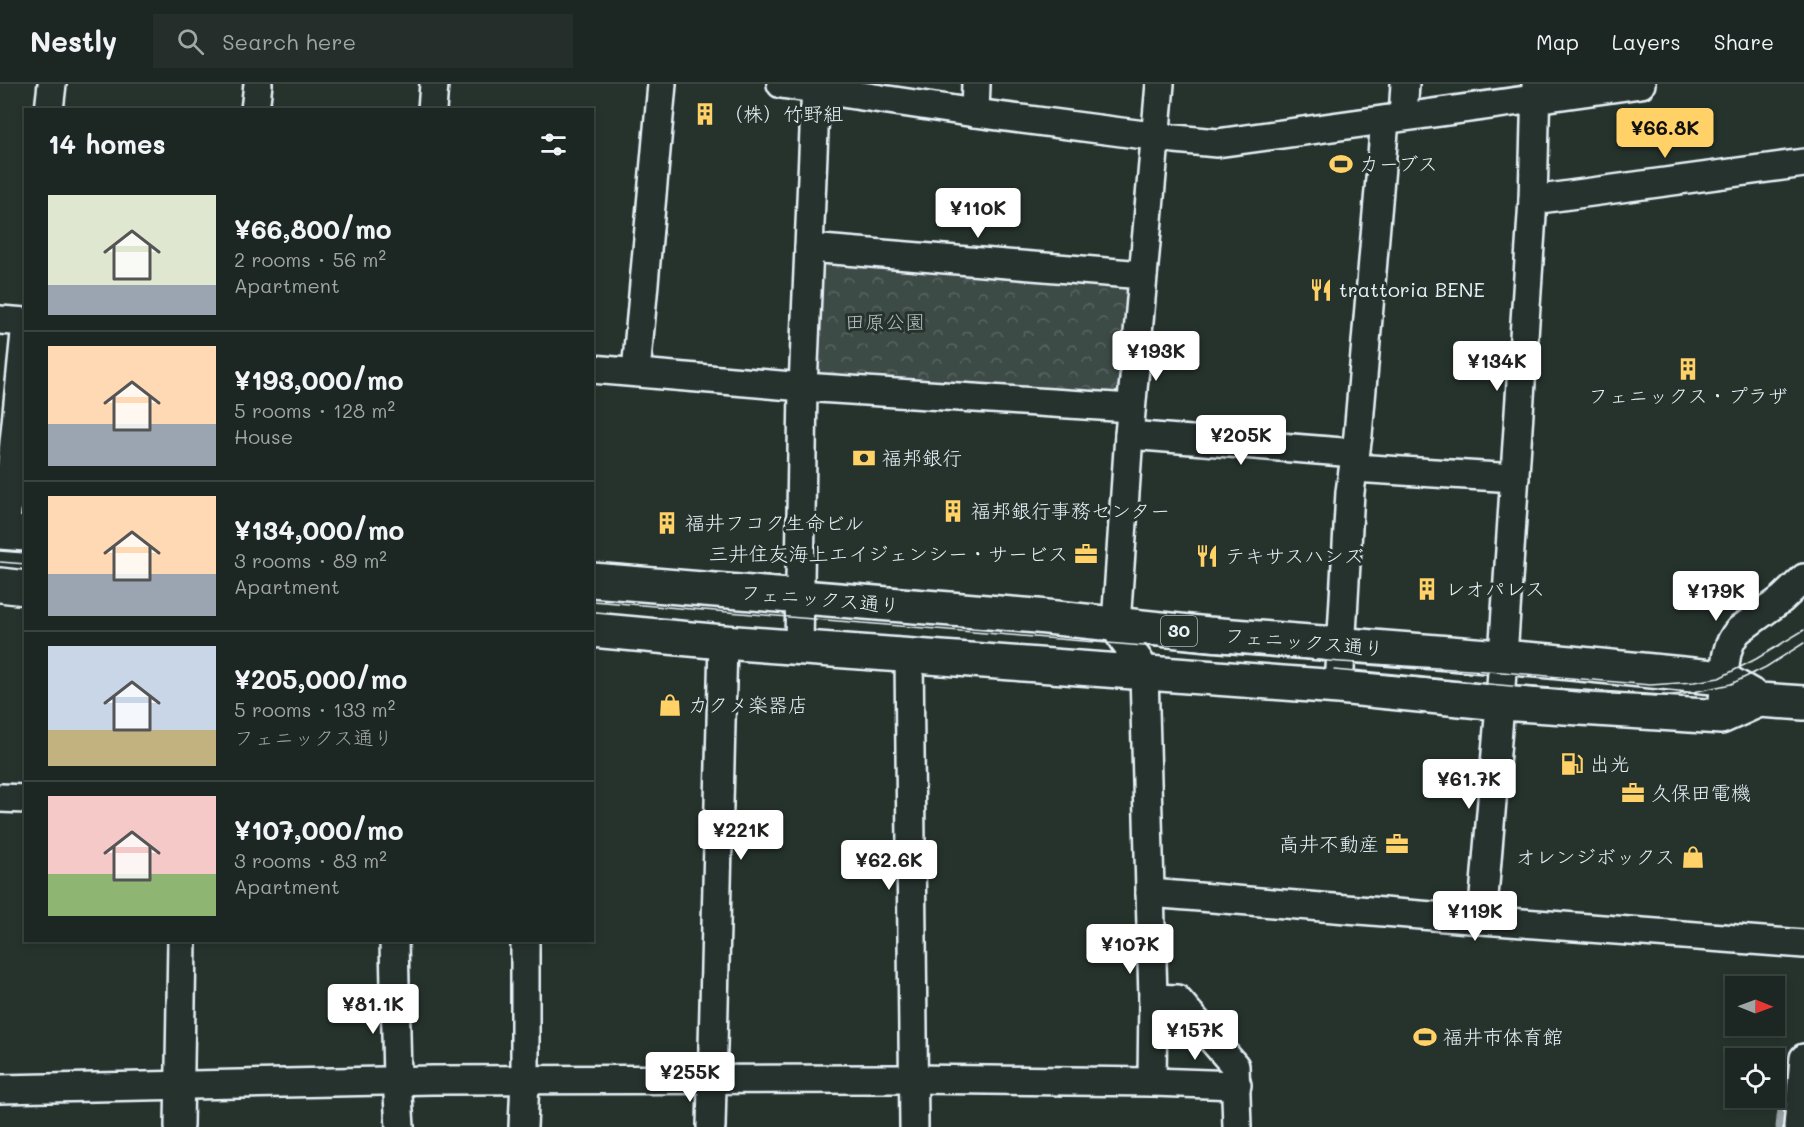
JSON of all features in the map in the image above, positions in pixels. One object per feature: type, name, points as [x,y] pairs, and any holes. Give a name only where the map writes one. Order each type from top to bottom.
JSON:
[{"type":"main road","name":"フェニックス通り","points":[[594,580],[1037,616],[1713,677],[1726,681],[1759,700],[1804,704]]},
{"type":"main road","points":[[0,585],[24,588]]},
{"type":"main road","name":"フェニックス通り","points":[[594,630],[723,642],[1339,687],[1500,703],[1721,717],[1759,700]]},
{"type":"street","points":[[49,108],[52,84]]},
{"type":"street","points":[[255,108],[258,84]]},
{"type":"street","points":[[432,108],[434,84]]},
{"type":"street","points":[[636,372],[662,84]]},
{"type":"street","points":[[781,84],[816,87],[975,113],[1211,142],[1226,142],[1394,118],[1536,91],[1641,84]]},
{"type":"street","points":[[975,113],[976,84]]},
{"type":"street","points":[[1152,1082],[1153,999],[1144,673],[1143,666],[1124,644],[1116,624],[1131,408],[1160,84]]},
{"type":"street","points":[[1339,687],[1350,492],[1394,118],[1404,84]]},
{"type":"street","points":[[799,647],[803,387],[816,87]]},
{"type":"street","points":[[1482,920],[1500,703],[1515,477],[1533,200],[1536,91]]},
{"type":"street","points":[[1533,200],[1804,163]]},
{"type":"street","points":[[809,248],[1143,275]]},
{"type":"street","points":[[0,320],[24,322]]},
{"type":"street","points":[[10,533],[24,348]]},
{"type":"street","points":[[594,369],[803,387],[1131,408]]},
{"type":"street","points":[[1129,435],[1515,477]]},
{"type":"street","points":[[1721,717],[1726,681],[1726,656],[1733,636],[1782,599],[1804,578]]},
{"type":"street","points":[[711,1127],[723,642]]},
{"type":"street","points":[[909,655],[914,1127]]},
{"type":"street","points":[[0,798],[24,799]]},
{"type":"street","points":[[1150,893],[1804,945]]},
{"type":"street","points":[[179,1127],[182,942]]},
{"type":"street","points":[[394,942],[400,1127]]},
{"type":"street","points":[[523,1127],[525,942]]},
{"type":"street","points":[[1153,999],[1177,999],[1235,1066],[1237,1127]]},
{"type":"street","points":[[1798,1127],[1804,1058]]},
{"type":"street","points":[[0,1089],[397,1080],[913,1079],[1237,1085]]},
{"type":"green space","name":"田原公園","points":[[815,254],[1129,286],[1119,399],[809,379]]},
{"type":"waterway","points":[[1779,1127],[1786,1064]]},
{"type":"tram line","points":[[0,551],[24,553]]},
{"type":"tram line","points":[[0,562],[24,564]]},
{"type":"tram line","points":[[594,601],[1650,685],[1719,678],[1804,630]]},
{"type":"tram line","points":[[1334,670],[1590,693],[1658,696],[1684,694],[1731,684],[1766,667],[1804,643]]},
{"type":"place","name":"（株）竹野組","points":[[705,114]]},
{"type":"place","name":"カーブス","points":[[1341,164]]},
{"type":"place","name":"trattoria BENE","points":[[1321,290]]},
{"type":"place","name":"フェニックス・プラザ","points":[[1688,369]]},
{"type":"place","name":"福邦銀行","points":[[864,458]]},
{"type":"place","name":"福邦銀行事務センター","points":[[953,511]]},
{"type":"place","name":"福井フコク生命ビル","points":[[667,523]]},
{"type":"place","name":"三井住友海上エイジェンシー・サービス","points":[[1086,554]]},
{"type":"place","name":"テキサスハンズ","points":[[1207,556]]},
{"type":"place","name":"レオパレス","points":[[1427,589]]},
{"type":"place","name":"カクメ楽器店","points":[[670,705]]},
{"type":"place","name":"出光","points":[[1572,764]]},
{"type":"place","name":"久保田電機","points":[[1633,793]]},
{"type":"place","name":"高井不動産","points":[[1397,844]]},
{"type":"place","name":"オレンジボックス","points":[[1693,857]]},
{"type":"place","name":"福井市体育館","points":[[1425,1037]]}]
